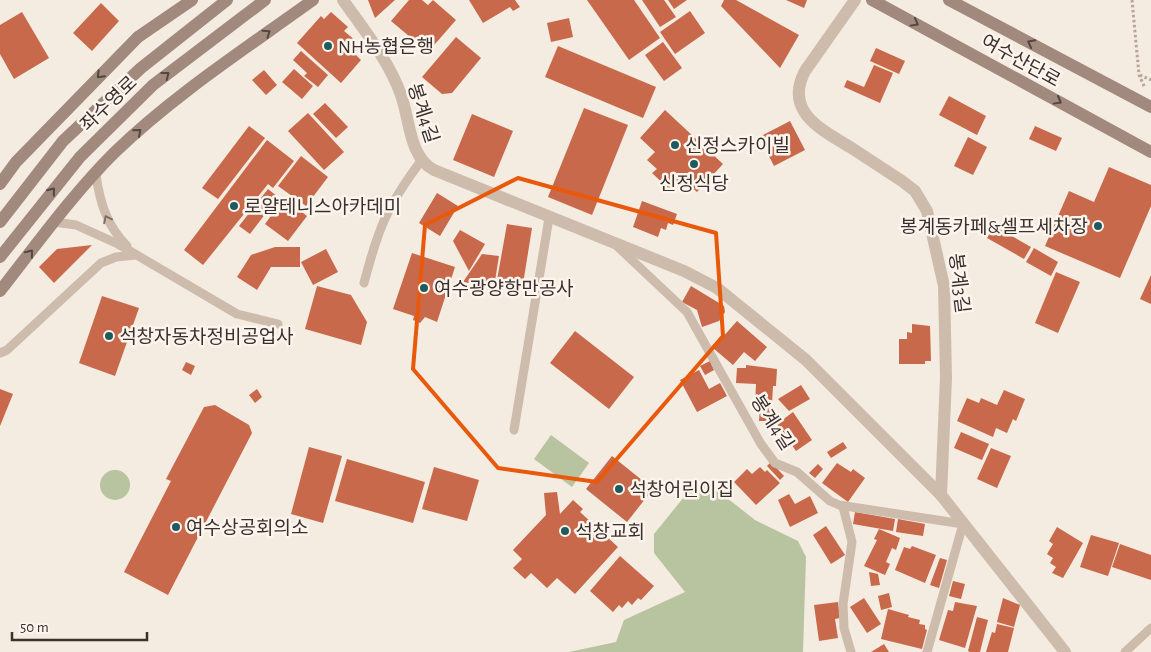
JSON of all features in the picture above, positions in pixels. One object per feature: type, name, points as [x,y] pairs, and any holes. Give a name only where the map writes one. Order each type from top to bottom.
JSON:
[{"type":"street","name":"좌수영로","points":[[0,184],[16,162],[138,38],[192,0]]},
{"type":"street","name":"좌수영로","points":[[0,222],[63,141],[141,68],[227,0]]},
{"type":"street","name":"좌수영로","points":[[0,257],[80,157],[147,91],[222,31],[265,0]]},
{"type":"street","points":[[0,291],[54,222],[113,154],[186,90],[313,0]]},
{"type":"street","name":"봉계4길","points":[[343,0],[389,69],[400,93],[421,161],[434,170],[700,278],[734,301],[806,360],[941,495]]},
{"type":"street","name":"봉계3길","points":[[855,0],[805,71],[800,81],[799,97],[805,113],[818,127],[902,181],[915,191],[928,211],[942,270],[946,308],[941,495]]},
{"type":"street","name":"여수산단로","points":[[872,0],[1151,152]]},
{"type":"street","name":"여수산단로","points":[[949,0],[1151,107]]},
{"type":"street","points":[[941,495],[1065,652]]},
{"type":"lane","points":[[364,283],[382,222],[395,197],[421,161]]},
{"type":"lane","points":[[96,175],[98,194],[108,223],[136,255]]},
{"type":"lane","points":[[514,430],[549,218]]},
{"type":"lane","points":[[54,222],[76,225],[87,229],[136,255],[237,314],[278,324]]},
{"type":"lane","name":"봉계4길","points":[[614,244],[687,312],[761,444],[773,461],[782,467],[797,472],[830,501],[843,507],[963,524]]},
{"type":"lane","points":[[0,353],[7,350],[100,263],[116,257],[136,255]]},
{"type":"lane","points":[[843,507],[852,542],[842,604],[844,628],[851,652]]},
{"type":"lane","points":[[927,652],[963,524]]},
{"type":"lane","points":[[1125,652],[1151,628]]},
{"type":"path","points":[[1132,0],[1139,75],[1147,91]]},
{"type":"path","points":[[1139,75],[1151,80]]},
{"type":"highlighted area","points":[[518,178],[716,233],[723,336],[597,482],[498,468],[413,369],[425,225]]},
{"type":"green space","points":[[551,435],[589,463],[572,487],[534,459]]},
{"type":"green space","points":[[115,470],[121,471],[129,479],[129,491],[121,499],[115,500],[109,499],[101,491],[100,485],[101,479],[109,471]]},
{"type":"green space","points":[[705,485],[713,487],[755,520],[798,541],[806,557],[803,652],[569,652],[616,642],[624,620],[685,592],[654,553],[654,534],[688,492],[695,487]]},
{"type":"building","points":[[368,0],[395,0],[375,18]]},
{"type":"building","points":[[409,0],[422,0],[428,5],[433,0],[456,20],[428,52],[391,21]]},
{"type":"building","points":[[469,0],[515,0],[520,7],[513,11],[510,7],[483,23]]},
{"type":"building","points":[[587,0],[634,0],[660,38],[629,60]]},
{"type":"building","points":[[642,0],[664,0],[676,17],[660,27]]},
{"type":"building","points":[[668,0],[687,0],[674,9]]},
{"type":"building","points":[[724,0],[736,0],[799,35],[780,68],[721,6]]},
{"type":"building","points":[[786,0],[807,0],[804,8]]},
{"type":"building","points":[[101,3],[119,21],[92,51],[73,33]]},
{"type":"building","points":[[690,11],[705,33],[675,54],[660,32]]},
{"type":"building","points":[[22,12],[49,58],[14,79],[0,54],[0,25]]},
{"type":"building","name":"NH농협은행","points":[[331,12],[348,27],[344,31],[356,41],[358,49],[354,53],[361,60],[341,83],[297,43],[321,16],[324,19]]},
{"type":"building","points":[[569,18],[573,37],[551,42],[547,23]]},
{"type":"building","points":[[456,37],[481,58],[452,93],[442,94],[422,77]]},
{"type":"building","points":[[663,42],[682,68],[664,81],[645,55]]},
{"type":"building","points":[[558,46],[656,87],[643,118],[545,77]]},
{"type":"building","points":[[876,48],[905,61],[899,74],[870,61]]},
{"type":"building","points":[[301,51],[328,75],[318,87],[304,76],[307,73],[293,60]]},
{"type":"building","points":[[874,65],[893,73],[880,103],[844,87],[847,80],[864,87]]},
{"type":"building","points":[[294,69],[313,86],[302,99],[282,82]]},
{"type":"building","points":[[264,70],[277,85],[266,95],[252,80]]},
{"type":"building","points":[[949,96],[986,116],[977,135],[939,115]]},
{"type":"building","points":[[325,103],[348,127],[336,138],[313,114]]},
{"type":"building","points":[[584,108],[628,125],[592,215],[548,197]]},
{"type":"building","name":"신정스카이빌","points":[[665,110],[723,164],[697,192],[682,178],[670,190],[652,173],[657,169],[647,160],[655,152],[640,138]]},
{"type":"building","points":[[308,113],[344,152],[324,170],[288,131]]},
{"type":"building","points":[[472,114],[513,131],[494,177],[453,160]]},
{"type":"building","points":[[790,121],[805,150],[774,166],[759,137]]},
{"type":"building","points":[[249,126],[265,138],[218,199],[202,188]]},
{"type":"building","points":[[1035,126],[1062,138],[1056,151],[1029,139]]},
{"type":"building","points":[[968,137],[987,147],[973,175],[954,166]]},
{"type":"building","name":"로얄테니스아카데미","points":[[267,140],[294,161],[273,188],[268,184],[203,265],[184,250]]},
{"type":"building","points":[[301,156],[328,177],[306,206],[278,186]]},
{"type":"building","name":"봉계동카페&셀프세차장","points":[[1109,167],[1151,185],[1151,206],[1120,278],[1045,246],[1069,191],[1094,202]]},
{"type":"building","points":[[268,189],[278,197],[250,234],[239,226]]},
{"type":"building","points":[[437,193],[458,206],[440,236],[419,223]]},
{"type":"building","points":[[284,198],[307,216],[288,241],[265,224]]},
{"type":"building","points":[[642,201],[677,214],[673,225],[668,223],[666,230],[661,228],[658,237],[633,227]]},
{"type":"building","points":[[507,224],[532,228],[523,284],[497,280]]},
{"type":"building","points":[[994,226],[1031,247],[1024,259],[987,238]]},
{"type":"building","points":[[460,230],[485,244],[469,271],[453,241]]},
{"type":"building","points":[[92,245],[54,283],[39,267],[57,249]]},
{"type":"building","points":[[275,247],[300,247],[300,267],[271,267],[257,290],[237,277],[251,255]]},
{"type":"building","points":[[1034,248],[1058,262],[1051,276],[1026,262]]},
{"type":"building","points":[[326,249],[338,272],[313,285],[301,262]]},
{"type":"building","name":"여수광양항만공사","points":[[412,253],[455,267],[437,322],[425,317],[420,323],[413,320],[414,316],[393,309]]},
{"type":"building","points":[[482,254],[499,256],[494,287],[463,282]]},
{"type":"building","points":[[1056,272],[1080,282],[1058,333],[1035,323]]},
{"type":"building","points":[[1151,275],[1151,304],[1140,299]]},
{"type":"building","points":[[317,286],[351,295],[367,322],[361,345],[305,329]]},
{"type":"building","points":[[691,286],[724,306],[725,312],[719,321],[702,327],[697,310],[682,302]]},
{"type":"building","name":"석창자동차정비공업사","points":[[102,296],[139,308],[115,376],[79,363]]},
{"type":"building","points":[[737,321],[767,347],[755,361],[744,352],[733,365],[713,348]]},
{"type":"building","points":[[912,324],[930,326],[931,361],[925,361],[925,364],[899,364],[899,339],[907,339],[907,332],[912,333]]},
{"type":"building","points":[[575,331],[634,377],[609,409],[550,363]]},
{"type":"building","points":[[710,361],[714,370],[705,375],[700,366]]},
{"type":"building","points":[[186,362],[195,366],[191,375],[182,370]]},
{"type":"building","points":[[746,365],[777,369],[776,386],[773,386],[771,421],[759,421],[760,406],[755,406],[756,384],[736,383],[737,368],[746,368]]},
{"type":"building","points":[[699,370],[709,389],[720,383],[727,396],[697,412],[680,380]]},
{"type":"building","points":[[801,385],[810,399],[789,411],[778,399]]},
{"type":"building","points":[[0,389],[13,394],[0,426]]},
{"type":"building","points":[[257,389],[262,397],[255,403],[249,395]]},
{"type":"building","points":[[1004,390],[1025,399],[1016,421],[1013,419],[1007,433],[996,428],[993,437],[957,421],[967,398],[979,403],[981,398],[997,405]]},
{"type":"building","name":"여수상공회의소","points":[[215,405],[249,425],[252,433],[168,595],[124,572],[171,481],[166,479],[204,407]]},
{"type":"building","points":[[793,412],[812,440],[796,451],[777,424]]},
{"type":"building","points":[[961,432],[989,444],[982,460],[954,448]]},
{"type":"building","points":[[843,442],[847,448],[831,458],[827,452]]},
{"type":"building","points":[[309,447],[342,456],[323,523],[291,514]]},
{"type":"building","points":[[991,448],[1011,456],[997,488],[977,479]]},
{"type":"building","name":"석창어린이집","points":[[612,456],[653,489],[627,522],[586,489]]},
{"type":"building","points":[[347,459],[425,482],[413,523],[335,501]]},
{"type":"building","points":[[771,462],[784,476],[780,480],[767,466]]},
{"type":"building","points":[[837,463],[851,472],[853,469],[865,478],[848,502],[822,483]]},
{"type":"building","points":[[818,464],[823,469],[815,478],[809,473]]},
{"type":"building","points":[[434,467],[479,480],[467,521],[422,509]]},
{"type":"building","points":[[760,467],[765,472],[767,470],[780,483],[756,505],[734,482],[747,469],[752,474]]},
{"type":"building","name":"석창교회","points":[[557,492],[560,514],[573,500],[583,509],[580,512],[618,547],[575,594],[557,578],[547,588],[531,573],[525,579],[513,568],[522,559],[513,550],[546,515],[544,493]]},
{"type":"building","points":[[789,494],[795,504],[810,496],[818,513],[790,527],[778,500]]},
{"type":"building","points":[[855,512],[895,519],[893,531],[853,524]]},
{"type":"building","points":[[898,519],[925,524],[923,536],[896,532]]},
{"type":"building","points":[[826,526],[845,555],[831,564],[813,535]]},
{"type":"building","points":[[1057,527],[1083,543],[1063,578],[1052,573],[1056,567],[1050,563],[1053,558],[1047,554],[1053,544],[1049,541]]},
{"type":"building","points":[[879,529],[900,538],[896,550],[892,548],[886,562],[890,564],[885,575],[864,566],[877,540],[874,539]]},
{"type":"building","points":[[1091,535],[1119,543],[1108,576],[1080,567]]},
{"type":"building","points":[[1120,544],[1151,555],[1151,580],[1112,567]]},
{"type":"building","points":[[912,546],[936,555],[925,583],[895,570],[904,547],[910,549]]},
{"type":"building","points":[[620,556],[654,586],[641,600],[638,598],[632,605],[628,601],[622,608],[619,605],[613,612],[590,591]]},
{"type":"building","points":[[940,558],[947,560],[939,588],[930,585]]},
{"type":"building","points":[[869,572],[878,574],[880,585],[871,586]]},
{"type":"building","points":[[953,581],[965,584],[961,599],[949,596]]},
{"type":"building","points":[[889,593],[892,607],[881,610],[878,596]]},
{"type":"building","points":[[864,598],[881,624],[867,633],[850,607]]},
{"type":"building","points":[[1003,598],[1020,605],[1014,627],[997,622]]},
{"type":"building","points":[[838,602],[840,618],[835,619],[838,638],[819,641],[814,605]]},
{"type":"building","points":[[955,602],[977,606],[965,648],[939,640],[948,610],[953,611]]},
{"type":"building","points":[[888,609],[909,615],[908,617],[920,620],[919,624],[925,625],[927,630],[922,649],[881,639]]},
{"type":"building","points":[[977,617],[988,620],[980,652],[970,652],[968,651]]},
{"type":"building","points":[[997,624],[1014,628],[1008,652],[986,652],[992,632],[995,633]]},
{"type":"building","points":[[884,644],[889,652],[871,652]]},
{"type":"place","name":"NH농협은행","points":[[328,46]]},
{"type":"place","name":"신정스카이빌","points":[[675,145]]},
{"type":"place","name":"신정식당","points":[[694,164]]},
{"type":"place","name":"로얄테니스아카데미","points":[[234,206]]},
{"type":"place","name":"봉계동카페&셀프세차장","points":[[1098,226]]},
{"type":"place","name":"여수광양항만공사","points":[[424,288]]},
{"type":"place","name":"석창자동차정비공업사","points":[[109,336]]},
{"type":"place","name":"석창어린이집","points":[[619,489]]},
{"type":"place","name":"여수상공회의소","points":[[176,527]]},
{"type":"place","name":"석창교회","points":[[565,531]]}]
